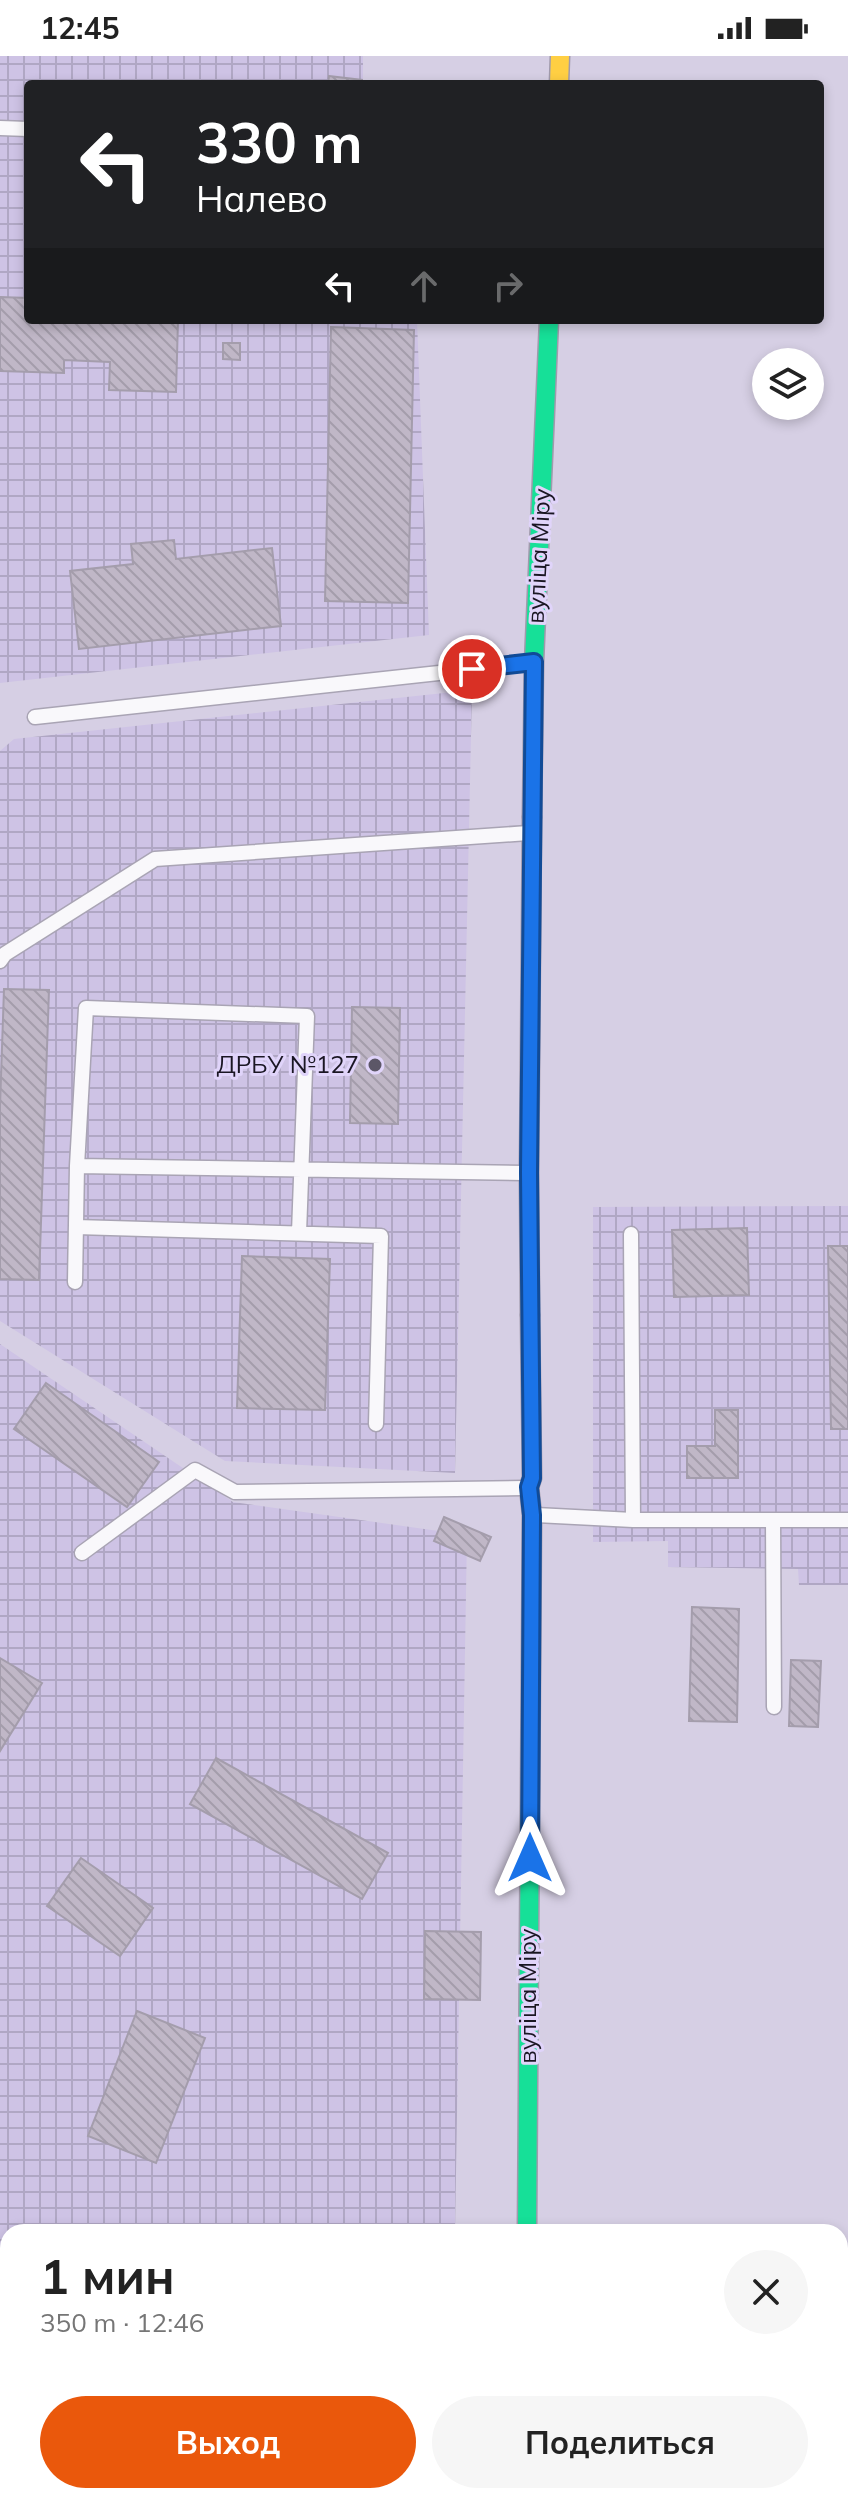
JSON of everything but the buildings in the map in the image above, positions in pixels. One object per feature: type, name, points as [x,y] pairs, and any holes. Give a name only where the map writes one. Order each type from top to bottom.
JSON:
[{"type":"main road","points":[[559,80],[560,56]]},
{"type":"main road","name":"вуліца Міру","points":[[527,2224],[532,1515],[529,1487],[532,1478],[529,1173],[532,833],[534,662],[549,324]]},
{"type":"lane","points":[[0,128],[24,129]]},
{"type":"lane","points":[[35,717],[534,662]]},
{"type":"lane","points":[[0,961],[5,954],[155,859],[532,833]]},
{"type":"lane","points":[[75,1282],[77,1166],[86,1008],[307,1016],[299,1233]]},
{"type":"lane","points":[[77,1166],[529,1173]]},
{"type":"lane","points":[[76,1227],[381,1236],[376,1424]]},
{"type":"lane","points":[[631,1234],[633,1520]]},
{"type":"lane","points":[[82,1553],[195,1470],[235,1492],[529,1487]]},
{"type":"lane","points":[[532,1515],[633,1520],[848,1520]]},
{"type":"lane","points":[[773,1520],[774,1707]]},
{"type":"shaded area","points":[[0,56],[363,56],[363,80],[24,80],[24,324],[417,324],[429,635],[0,683]]},
{"type":"shaded area","name":"ДРБУ №127","points":[[472,690],[455,1473],[225,1461],[0,1321],[0,751],[14,739]]},
{"type":"shaded area","points":[[848,1206],[848,1585],[799,1585],[798,1569],[668,1567],[668,1541],[593,1542],[593,1207]]},
{"type":"shaded area","points":[[0,1344],[233,1502],[467,1535],[455,2224],[0,2224]]},
{"type":"traffic: fast","points":[[532,817],[534,662],[549,324]]},
{"type":"traffic: fast","points":[[527,2224],[532,1515],[529,1487],[532,1478],[530,1315]]},
{"type":"traffic: slow","points":[[559,80],[560,56]]},
{"type":"traffic: slow","points":[[530,1315],[532,817]]},
{"type":"place","name":"ДРБУ №127","points":[[375,1065]]},
{"type":"route","points":[[472,669],[534,662],[529,1173],[532,1478],[529,1487],[532,1515],[530,1858]]}]
